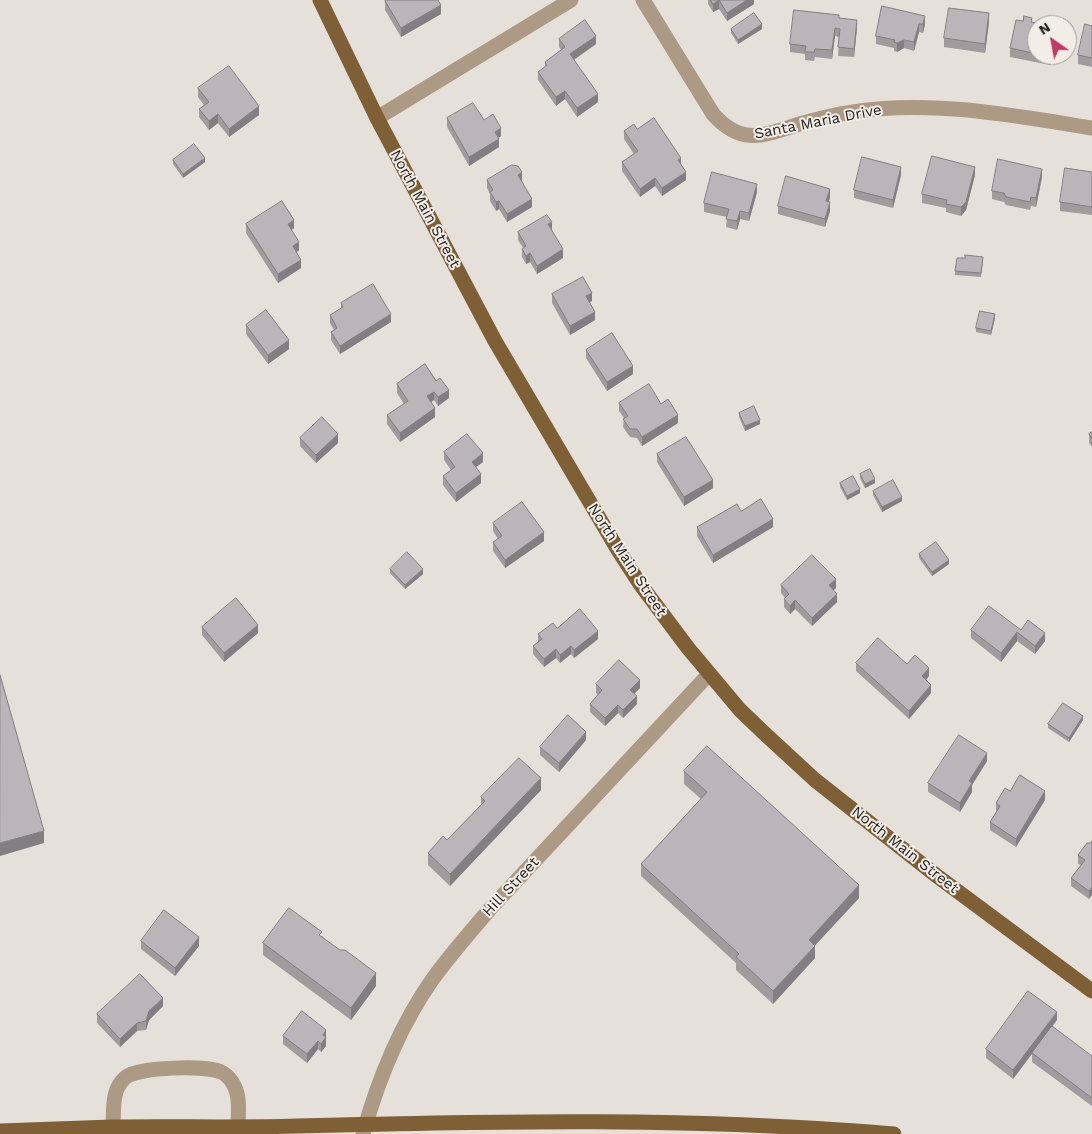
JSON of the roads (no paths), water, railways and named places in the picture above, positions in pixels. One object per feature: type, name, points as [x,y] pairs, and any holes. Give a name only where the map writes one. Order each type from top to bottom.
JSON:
[{"type":"main road","name":"North Main Street","points":[[320,0],[377,118],[494,341],[596,514],[640,584],[709,674],[764,733],[822,786],[923,865],[1092,991]]},
{"type":"main road","points":[[0,1131],[51,1132],[113,1127],[163,1131],[238,1126],[293,1130],[365,1129],[603,1122],[816,1128],[894,1134]]},
{"type":"street","points":[[377,118],[570,0]]},
{"type":"street","name":"Santa Maria Drive","points":[[643,0],[713,114],[727,128],[742,134],[768,134],[802,123],[847,113],[915,107],[989,112],[1092,128]]},
{"type":"street","name":"Hill Street","points":[[365,1129],[381,1080],[399,1038],[420,998],[441,967],[490,908],[709,674]]},
{"type":"street","points":[[113,1127],[115,1092],[127,1076],[152,1069],[200,1068],[220,1071],[232,1080],[238,1093],[238,1126]]}]
